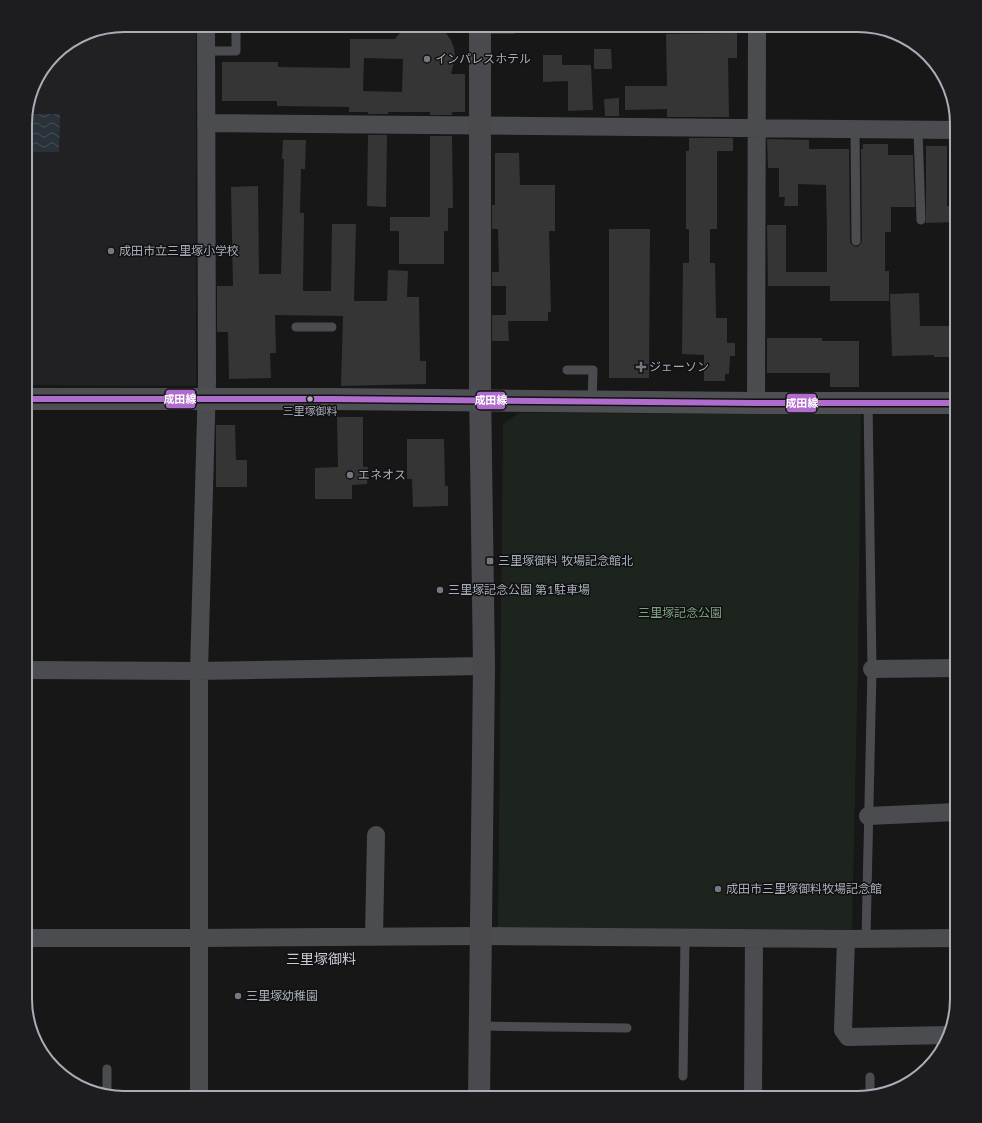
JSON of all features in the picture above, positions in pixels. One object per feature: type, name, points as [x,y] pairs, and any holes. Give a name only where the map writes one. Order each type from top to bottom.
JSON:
[{"type":"main road","points":[[32,398],[756,404],[868,402],[950,403]]},
{"type":"street","points":[[199,1091],[199,671],[207,399],[206,32]]},
{"type":"street","points":[[479,1091],[484,666],[480,401],[480,32]]},
{"type":"street","points":[[756,32],[756,404]]},
{"type":"street","points":[[206,123],[950,130]]},
{"type":"street","points":[[32,670],[199,671],[484,666]]},
{"type":"street","points":[[872,669],[950,668]]},
{"type":"street","points":[[868,816],[950,812]]},
{"type":"street","points":[[374,937],[376,835]]},
{"type":"street","points":[[32,938],[481,936],[846,939],[950,938]]},
{"type":"street","points":[[753,1091],[754,938]]},
{"type":"street","points":[[846,939],[843,1030],[848,1037],[943,1035]]},
{"type":"lane","points":[[206,51],[236,51],[236,32]]},
{"type":"lane","points":[[855,129],[856,241]]},
{"type":"lane","points":[[918,130],[920,220]]},
{"type":"lane","points":[[296,327],[332,327]]},
{"type":"lane","points":[[567,370],[593,370],[592,402]]},
{"type":"lane","points":[[866,938],[872,669],[868,402]]},
{"type":"lane","points":[[683,1076],[684,938]]},
{"type":"lane","points":[[479,1026],[627,1028]]},
{"type":"lane","points":[[107,1069],[107,1089]]},
{"type":"lane","points":[[870,1077],[870,1090]]},
{"type":"shaded area","name":"成田市立三里塚小学校","points":[[124,32],[196,32],[196,386],[32,385],[32,118],[35,100],[44,78],[59,59],[78,44],[100,35]]},
{"type":"green space","name":"三里塚記念公園","points":[[519,413],[861,414],[858,659],[852,930],[498,929],[503,424]]},
{"type":"water","points":[[33,114],[60,114],[59,152],[32,152]]},
{"type":"building","points":[[401,32],[445,32],[451,40],[454,48],[455,58],[451,74],[465,74],[465,112],[452,112],[452,115],[430,115],[430,112],[388,112],[388,114],[368,114],[368,112],[349,112],[349,107],[277,106],[277,101],[222,101],[222,62],[278,62],[278,67],[350,68],[350,39],[395,39]],"holes":[[[364,58],[403,59],[402,92],[363,91]]]},
{"type":"building","points":[[737,33],[737,58],[728,58],[729,117],[667,117],[667,109],[625,110],[625,86],[667,86],[666,34]]},
{"type":"building","points":[[594,49],[611,49],[612,69],[594,69]]},
{"type":"building","points":[[543,55],[562,55],[562,65],[591,65],[593,110],[568,111],[568,81],[543,82]]},
{"type":"building","points":[[619,98],[619,116],[605,116],[604,99]]},
{"type":"building","points":[[368,135],[387,135],[386,207],[367,206]]},
{"type":"building","points":[[430,136],[452,136],[453,208],[448,208],[448,231],[444,231],[444,264],[399,264],[399,231],[390,231],[390,217],[430,217]]},
{"type":"building","points":[[689,138],[733,138],[733,151],[717,151],[717,229],[710,229],[710,263],[715,263],[716,318],[727,318],[727,343],[735,343],[735,356],[730,356],[729,374],[725,374],[725,381],[704,381],[704,355],[682,354],[683,263],[689,263],[689,229],[686,229],[686,151],[689,151]]},
{"type":"building","points":[[767,139],[809,140],[809,149],[849,149],[850,241],[851,244],[856,247],[859,246],[862,241],[861,149],[863,149],[863,144],[888,144],[888,155],[913,155],[915,207],[891,207],[891,232],[885,232],[885,271],[889,271],[889,301],[830,301],[830,286],[768,286],[767,225],[786,225],[786,272],[827,272],[827,231],[826,185],[798,184],[798,206],[784,206],[785,197],[779,197],[779,168],[768,168]]},
{"type":"building","points":[[283,140],[306,140],[305,169],[301,169],[300,213],[304,213],[303,291],[331,291],[332,224],[356,224],[354,301],[387,301],[388,270],[408,271],[407,297],[419,297],[420,361],[426,361],[426,384],[341,386],[343,316],[275,315],[276,353],[270,353],[271,378],[229,379],[228,332],[217,332],[217,286],[233,286],[231,187],[258,186],[259,274],[281,274],[284,159],[282,159]]},
{"type":"building","points":[[926,146],[947,146],[947,206],[950,206],[950,222],[926,223]]},
{"type":"building","points":[[495,153],[519,153],[520,185],[555,185],[555,231],[549,231],[551,312],[548,312],[548,321],[508,321],[509,341],[492,341],[492,315],[506,315],[506,286],[492,286],[492,272],[499,272],[498,229],[492,229],[492,205],[495,205]]},
{"type":"building","points":[[609,229],[650,229],[649,378],[609,378]]},
{"type":"building","points":[[919,293],[920,326],[950,326],[950,357],[934,357],[934,355],[892,356],[890,294]]},
{"type":"building","points":[[767,338],[822,338],[822,341],[859,341],[859,387],[830,387],[830,373],[767,373]]},
{"type":"building","points":[[337,417],[363,417],[363,467],[368,467],[367,484],[352,485],[352,499],[315,499],[315,468],[338,467]]},
{"type":"building","points":[[216,425],[235,425],[236,460],[247,460],[247,487],[216,487]]},
{"type":"building","points":[[407,439],[444,439],[445,486],[448,486],[448,506],[413,507],[412,479],[407,479]]},
{"type":"transit line","name":"成田線","points":[[32,399],[331,399],[756,403],[950,403]]},
{"type":"place","name":"インパレスホテル","points":[[427,59]]},
{"type":"place","name":"成田市立三里塚小学校","points":[[111,251]]},
{"type":"place","name":"ジェーソン","points":[[641,367]]},
{"type":"place","name":"三里塚御料","points":[[310,399]]},
{"type":"place","name":"エネオス","points":[[350,475]]},
{"type":"place","name":"三里塚御料 牧場記念館北","points":[[490,561]]},
{"type":"place","name":"三里塚記念公園 第1駐車場","points":[[440,590]]},
{"type":"place","name":"成田市三里塚御料牧場記念館","points":[[718,889]]},
{"type":"place","name":"三里塚幼稚園","points":[[238,996]]},
{"type":"district","name":"三里塚御料","points":[[321,959]]}]
